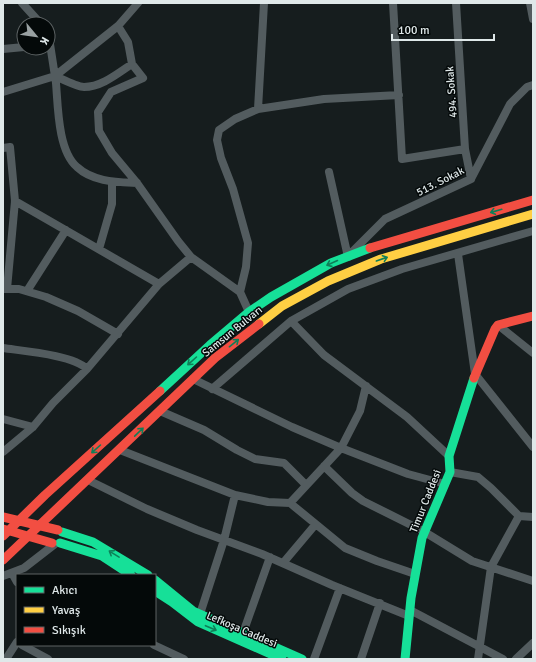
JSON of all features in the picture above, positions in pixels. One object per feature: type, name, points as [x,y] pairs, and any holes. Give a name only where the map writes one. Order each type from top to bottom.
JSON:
[{"type":"main road","points":[[3,536],[204,350],[249,312],[271,296],[330,263],[348,256],[388,242],[533,200]]},
{"type":"main road","name":"Samsun Bulvarı","points":[[5,559],[215,358],[282,306],[328,280],[381,259],[533,214]]},
{"type":"main road","points":[[498,325],[533,316]]},
{"type":"main road","name":"Timur Caddesi","points":[[407,658],[409,613],[414,574],[425,532],[450,472],[449,456],[475,374],[498,325]]},
{"type":"main road","points":[[3,517],[60,531],[94,542],[146,574]]},
{"type":"main road","points":[[3,529],[102,556],[129,574]]},
{"type":"main road","points":[[56,543],[49,540],[49,535],[53,530],[60,531]]},
{"type":"main road","points":[[56,543],[63,537],[60,531]]},
{"type":"main road","points":[[156,581],[193,611],[302,659]]},
{"type":"main road","name":"Lefkoşa Caddesi","points":[[156,592],[198,622],[282,659]]},
{"type":"street","points":[[34,16],[25,6],[35,3]]},
{"type":"street","points":[[3,92],[55,76],[118,26],[138,3]]},
{"type":"street","points":[[258,109],[264,3]]},
{"type":"street","points":[[393,3],[402,159],[465,149]]},
{"type":"street","name":"494. Sokak","points":[[456,3],[465,149],[471,179]]},
{"type":"street","points":[[530,3],[533,20]]},
{"type":"street","points":[[118,26],[128,42],[132,64],[143,78],[112,92],[98,112],[99,131],[112,154],[137,183],[191,257],[240,292],[249,312]]},
{"type":"street","points":[[3,49],[16,48]]},
{"type":"street","points":[[51,56],[61,133],[68,156],[76,167],[92,176],[112,182],[137,183]]},
{"type":"street","points":[[55,76],[83,87],[96,85],[132,64]]},
{"type":"street","name":"513. Sokak","points":[[348,256],[385,219],[471,179],[510,104],[527,87],[533,84]]},
{"type":"street","points":[[240,292],[246,267],[248,243],[234,189],[221,158],[217,140],[219,130],[235,119],[258,109],[324,100],[399,95]]},
{"type":"street","points":[[3,148],[10,147],[15,201],[5,289],[19,289],[46,297],[78,311],[118,334]]},
{"type":"street","points":[[329,172],[348,256]]},
{"type":"street","points":[[99,249],[112,204],[112,182]]},
{"type":"street","points":[[15,201],[159,284]]},
{"type":"street","points":[[27,291],[66,230]]},
{"type":"street","points":[[212,389],[291,321],[348,289],[402,269],[533,231]]},
{"type":"street","points":[[458,254],[475,374],[533,447]]},
{"type":"street","points":[[3,452],[33,427],[52,403],[88,369],[159,284],[191,257]]},
{"type":"street","points":[[291,321],[324,355],[407,416],[449,456]]},
{"type":"street","points":[[498,325],[533,354]]},
{"type":"street","points":[[3,348],[62,358],[83,365],[88,369]]},
{"type":"street","points":[[193,379],[292,427],[341,448],[408,474],[445,484]]},
{"type":"street","points":[[290,503],[341,448],[360,411],[366,386]]},
{"type":"street","points":[[160,411],[204,430],[237,450],[256,459],[284,463],[306,485]]},
{"type":"street","points":[[3,419],[33,427]]},
{"type":"street","points":[[120,450],[235,495],[268,502],[290,503],[345,548],[414,574]]},
{"type":"street","points":[[324,466],[352,493],[425,532],[472,561],[533,582]]},
{"type":"street","points":[[450,472],[478,478],[491,488],[519,516],[533,517]]},
{"type":"street","points":[[88,480],[147,509],[270,557],[340,588],[409,613],[503,659]]},
{"type":"street","points":[[200,614],[224,540],[235,495]]},
{"type":"street","points":[[478,659],[481,647],[491,568],[519,516]]},
{"type":"street","points":[[283,563],[315,525]]},
{"type":"street","points":[[3,576],[24,568],[56,543]]},
{"type":"street","points":[[243,633],[270,557]]},
{"type":"street","points":[[3,571],[12,573],[16,580]]},
{"type":"street","points":[[314,659],[340,588]]},
{"type":"street","points":[[361,659],[380,603]]},
{"type":"street","points":[[516,659],[533,643]]},
{"type":"street","points":[[6,659],[16,644]]},
{"type":"street","points":[[24,646],[48,659]]},
{"type":"street","points":[[156,646],[184,659]]},
{"type":"traffic: fast","points":[[160,391],[210,345],[249,312],[271,297],[331,263],[370,248]]},
{"type":"traffic: fast","points":[[405,659],[411,598],[422,538],[450,472],[449,456],[474,378]]},
{"type":"traffic: fast","points":[[62,532],[93,542],[146,574]]},
{"type":"traffic: fast","points":[[60,543],[102,556],[129,574]]},
{"type":"traffic: fast","points":[[156,581],[193,611],[302,659]]},
{"type":"traffic: fast","points":[[156,592],[198,622],[282,659]]},
{"type":"traffic: slow","points":[[259,324],[282,306],[328,281],[381,259],[533,214]]},
{"type":"traffic: jam","points":[[370,248],[533,200]]},
{"type":"traffic: jam","points":[[474,378],[498,325],[533,316]]},
{"type":"traffic: jam","points":[[3,560],[215,358],[259,324]]},
{"type":"traffic: jam","points":[[3,536],[45,495],[160,391]]},
{"type":"traffic: jam","points":[[3,517],[58,530]]},
{"type":"traffic: jam","points":[[3,529],[52,543]]}]
